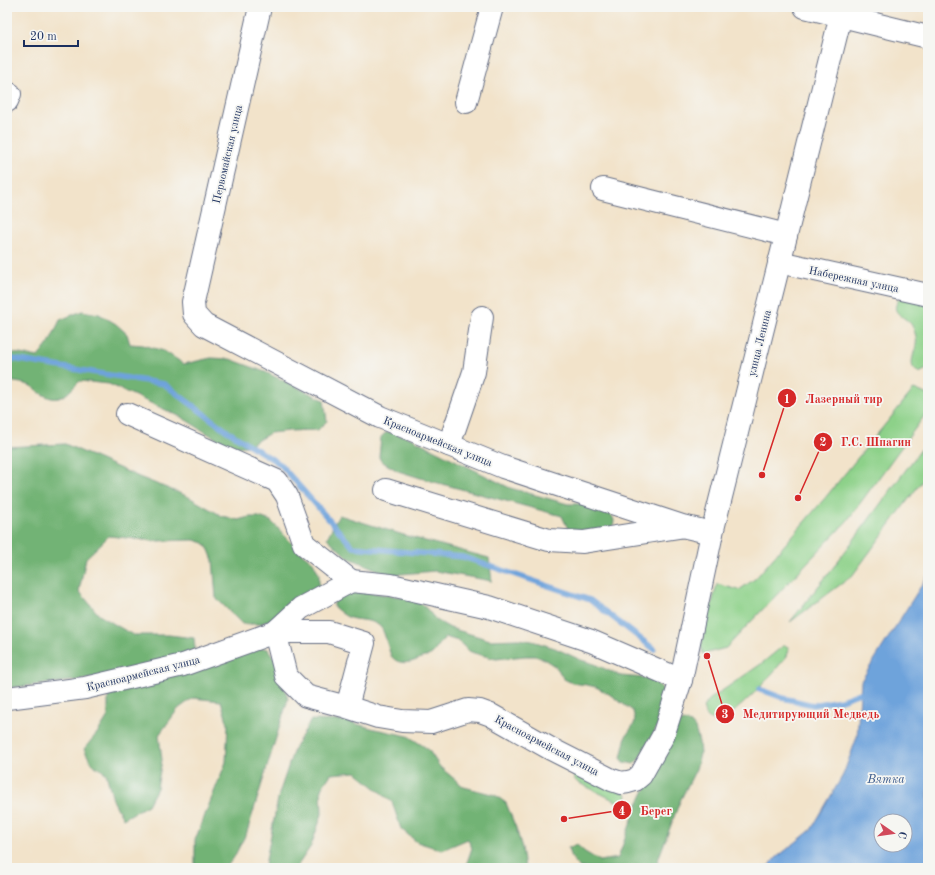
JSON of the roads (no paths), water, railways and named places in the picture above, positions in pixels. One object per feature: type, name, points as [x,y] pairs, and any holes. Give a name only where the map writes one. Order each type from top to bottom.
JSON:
[{"type":"street","name":"Первомайская улица","points":[[193,302],[260,7]]},
{"type":"street","points":[[466,102],[492,7]]},
{"type":"street","points":[[805,7],[842,11],[928,37]]},
{"type":"street","name":"улица Ленина","points":[[681,680],[712,533],[842,11]]},
{"type":"street","points":[[603,189],[786,235]]},
{"type":"street","name":"Набережная улица","points":[[779,262],[928,295]]},
{"type":"street","name":"Красноармейская улица","points":[[193,302],[194,314],[204,325],[380,417],[503,467],[682,526],[712,533]]},
{"type":"street","points":[[449,445],[474,372],[482,317]]},
{"type":"street","points":[[127,414],[277,481],[287,496],[304,544],[351,581],[391,585],[489,608],[592,641],[681,680]]},
{"type":"street","points":[[386,490],[549,540],[583,542],[682,526]]},
{"type":"street","name":"Красноармейская улица","points":[[7,698],[85,688],[183,665],[275,632],[302,608],[351,581]]},
{"type":"street","name":"Красноармейская улица","points":[[275,632],[286,676],[306,696],[347,706],[378,717],[402,721],[431,722],[468,710],[480,711],[491,715],[612,780],[621,783],[635,780],[641,775],[663,736],[681,680]]},
{"type":"street","points":[[275,632],[329,632],[364,643],[347,706]]},
{"type":"water","name":"Вятка","points":[[928,575],[928,868],[766,868],[811,830],[843,775],[857,737],[861,681]]},
{"type":"waterway","points":[[7,358],[164,384],[227,431],[280,464],[353,547],[463,557],[590,600],[654,649]]},
{"type":"waterway","points":[[759,689],[783,698],[813,705],[841,700],[866,692]]},
{"type":"place","name":"Лазерный тир","points":[[762,475]]},
{"type":"place","name":"Г.С. Шпагин","points":[[798,498]]},
{"type":"place","name":"Медитирующий Медведь","points":[[707,656]]},
{"type":"place","name":"Берег","points":[[564,819]]}]
